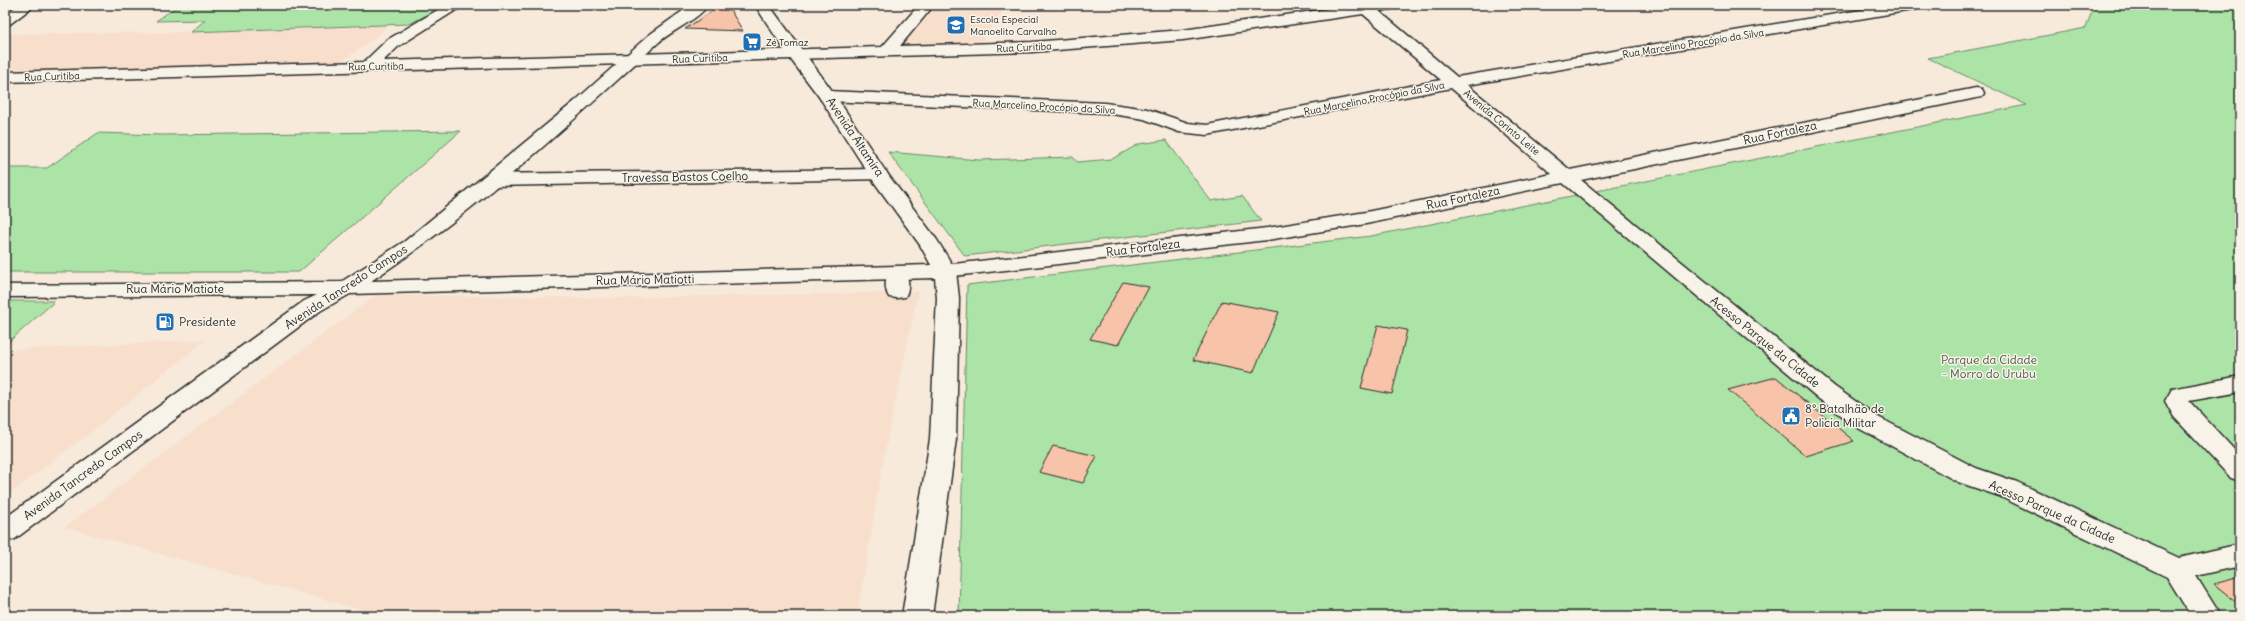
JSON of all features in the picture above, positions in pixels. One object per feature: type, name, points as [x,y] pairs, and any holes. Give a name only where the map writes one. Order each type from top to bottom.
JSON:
[{"type":"street","points":[[5,20],[28,5]]},
{"type":"street","points":[[369,66],[393,43],[457,5]]},
{"type":"street","name":"Avenida Tancredo Campos","points":[[654,38],[667,17],[679,5]]},
{"type":"street","name":"Avenida Tancredo Campos","points":[[5,532],[312,306],[346,288],[412,245],[492,180],[631,60],[654,38],[701,5]]},
{"type":"street","name":"Avenida Altamira","points":[[762,5],[795,54],[827,96],[879,175],[930,244],[945,272]]},
{"type":"street","points":[[886,52],[927,5]]},
{"type":"street","name":"Rua Curitiba","points":[[5,77],[631,60],[1032,47],[1148,39],[1309,18],[1364,7],[1392,5]]},
{"type":"street","name":"Rua Marcelino Procópio da Silva","points":[[827,96],[1105,108],[1147,114],[1185,128],[1207,130],[1455,82],[1918,5]]},
{"type":"street","name":"Avenida Corinto Leite","points":[[1364,7],[1455,82],[1567,178]]},
{"type":"street","name":"Rua Fortaleza","points":[[945,272],[1267,234],[1366,218],[1976,93]]},
{"type":"street","name":"Travessa Bastos Coelho","points":[[492,180],[879,175]]},
{"type":"street","name":"Acesso Parque da Cidade","points":[[1567,178],[1827,393],[1869,423],[1967,475],[2008,489],[2177,569]]},
{"type":"street","points":[[917,616],[943,439],[948,298],[945,272]]},
{"type":"street","name":"Rua Mário Matiotti","points":[[346,288],[897,283],[945,272]]},
{"type":"street","name":"Rua Mário Matiote","points":[[5,291],[346,288]]},
{"type":"street","points":[[2240,384],[2180,396],[2177,401],[2183,411],[2240,472]]},
{"type":"street","points":[[2206,616],[2177,569],[2240,555]]},
{"type":"shaded area","name":"Escola Especial Manoelito Carvalho","points":[[938,5],[1007,5],[979,45],[900,47]]},
{"type":"shaded area","points":[[389,24],[377,36],[339,64],[5,71],[5,34],[191,32]]},
{"type":"shaded area","points":[[918,292],[883,462],[857,616],[384,616],[65,527],[376,295],[618,298]]},
{"type":"shaded area","points":[[205,340],[104,422],[5,497],[5,350]]},
{"type":"green space","points":[[179,5],[395,5],[441,8],[409,24],[191,32],[205,20],[156,21]]},
{"type":"green space","name":"Parque da Cidade - Morro do Urubu","points":[[2094,5],[2240,5],[2240,616],[959,616],[967,285],[1371,236],[2027,105],[1928,58],[2086,28]]},
{"type":"green space","points":[[461,131],[299,272],[5,272],[5,168],[47,168],[98,133],[162,135]]},
{"type":"green space","points":[[1166,140],[1211,201],[1242,196],[1261,221],[965,256],[888,152],[979,160],[1073,157],[1077,162],[1112,159],[1139,144]]},
{"type":"green space","points":[[5,301],[55,301],[5,345]]},
{"type":"building","points":[[721,5],[727,5],[743,31],[685,29]]},
{"type":"building","points":[[1123,282],[1149,287],[1118,345],[1090,339]]},
{"type":"building","points":[[1222,301],[1279,312],[1253,373],[1193,360]]},
{"type":"building","points":[[1378,325],[1407,330],[1392,394],[1361,388]]},
{"type":"building","name":"8º Batalhão de Policia Militar","points":[[1776,377],[1854,441],[1806,456],[1728,390]]},
{"type":"building","points":[[1053,446],[1097,456],[1083,483],[1039,472]]},
{"type":"building","points":[[2240,577],[2240,605],[2214,584]]},
{"type":"place","name":"Escola Especial Manoelito Carvalho","points":[[956,25]]},
{"type":"place","name":"Zé Tomaz","points":[[752,42]]},
{"type":"place","name":"Presidente","points":[[165,322]]},
{"type":"place","name":"8º Batalhão de Policia Militar","points":[[1791,416]]}]
